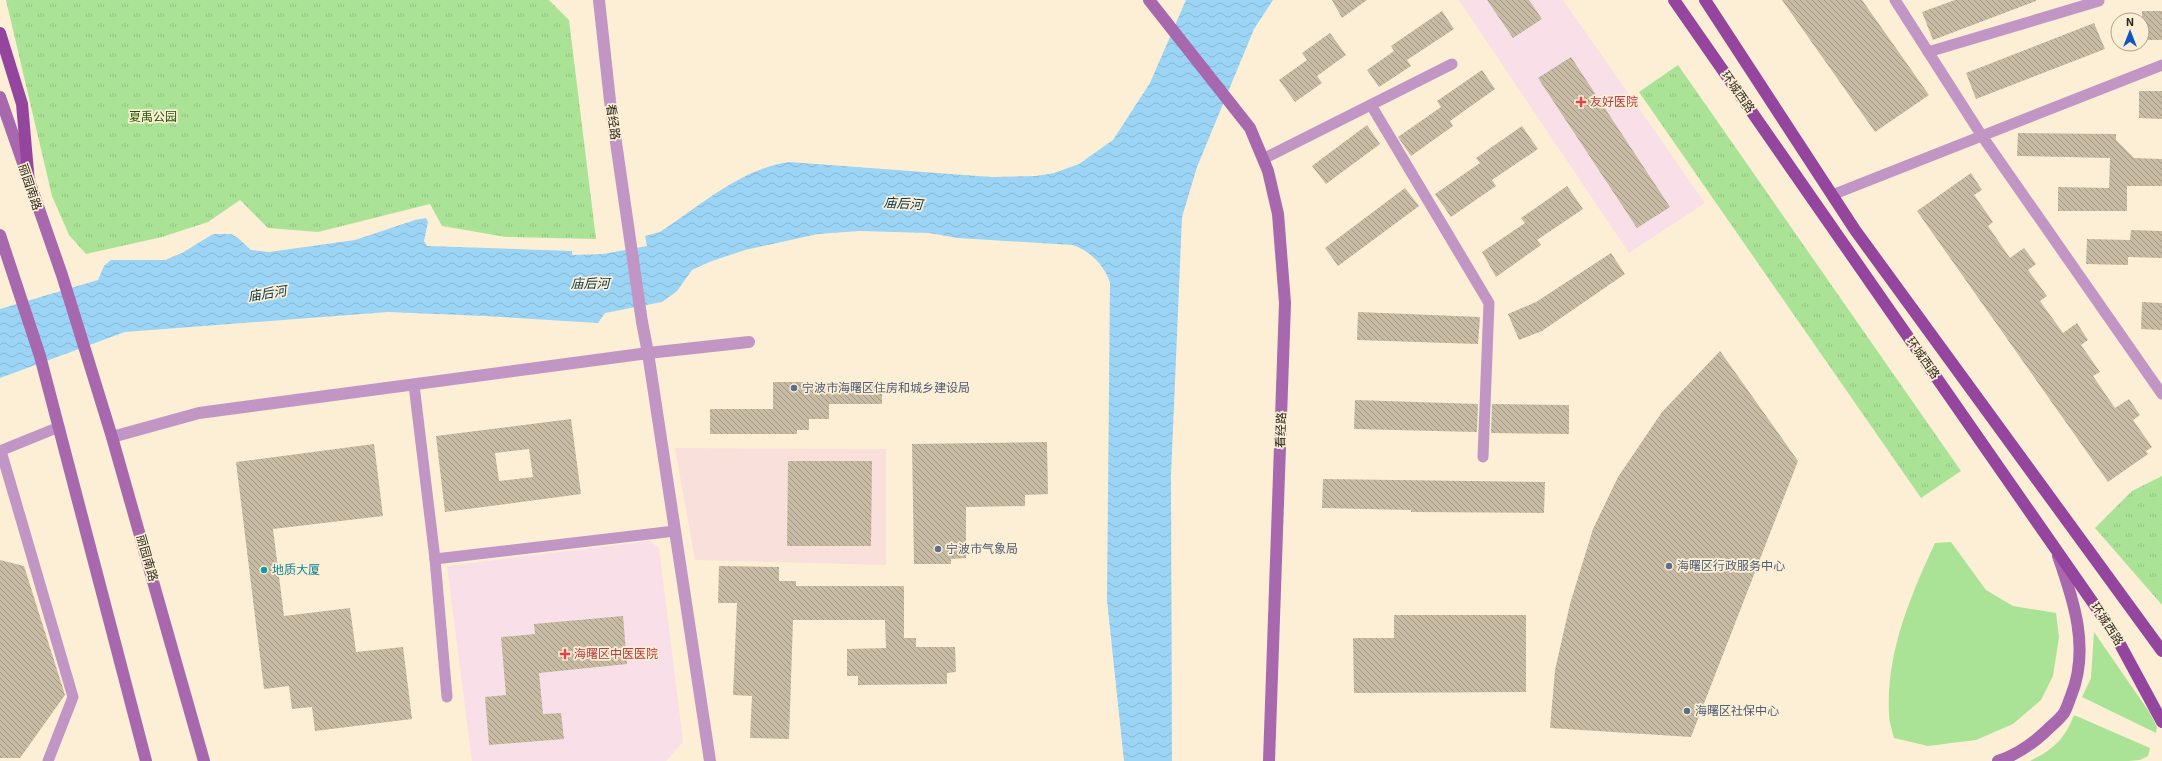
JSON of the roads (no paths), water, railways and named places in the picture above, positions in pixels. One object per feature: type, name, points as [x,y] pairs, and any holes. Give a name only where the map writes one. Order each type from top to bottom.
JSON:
[{"type":"main road","name":"环城西路","points":[[1674,0],[2114,633],[2162,722]]},
{"type":"main road","name":"环城西路","points":[[1705,0],[1855,230],[2162,651]]},
{"type":"main road","name":"看经路","points":[[1153,5],[1250,128],[1268,171],[1278,214],[1285,303],[1269,761]]},
{"type":"main road","points":[[0,33],[22,104],[29,182]]},
{"type":"main road","name":"丽园南路","points":[[0,97],[62,275],[112,437],[204,761]]},
{"type":"main road","points":[[0,235],[40,356],[146,761]]},
{"type":"main road","points":[[1998,761],[2029,747],[2048,730],[2065,712],[2077,680],[2080,654],[2079,628],[2074,599],[2055,548]]},
{"type":"street","name":"看经路","points":[[599,0],[610,101],[630,244],[710,761]]},
{"type":"street","points":[[112,437],[200,413],[648,353],[749,342]]},
{"type":"lane","points":[[1898,1],[1928,52],[1982,136],[2162,394]]},
{"type":"lane","points":[[1928,52],[2098,1]]},
{"type":"lane","points":[[1263,159],[1452,64]]},
{"type":"lane","points":[[1832,195],[2162,65]]},
{"type":"lane","points":[[1371,105],[1489,303],[1483,457]]},
{"type":"lane","points":[[414,384],[435,559],[447,697]]},
{"type":"lane","points":[[48,761],[73,697],[0,451],[59,427]]},
{"type":"lane","points":[[435,559],[675,531]]},
{"type":"water","name":"庙后河","points":[[1186,0],[1273,0],[1254,29],[1197,167],[1182,217],[1171,475],[1172,761],[1124,761],[1107,600],[1110,283],[1101,265],[1091,255],[1073,245],[958,238],[929,233],[859,231],[818,234],[745,250],[709,262],[692,270],[677,291],[662,302],[605,313],[598,323],[388,312],[125,332],[0,378],[0,309],[98,280],[104,266],[111,260],[165,260],[182,253],[213,234],[231,234],[238,238],[251,250],[269,252],[355,240],[415,220],[426,218],[428,222],[424,241],[427,246],[572,251],[572,255],[603,254],[647,246],[645,236],[660,232],[737,180],[771,166],[789,162],[991,177],[1036,176],[1054,173],[1079,164],[1113,140],[1150,83]]},
{"type":"place","name":"友好医院","points":[[1581,102]]},
{"type":"place","name":"宁波市海曙区住房和城乡建设局","points":[[794,388]]},
{"type":"place","name":"宁波市气象局","points":[[938,549]]},
{"type":"place","name":"海曙区行政服务中心","points":[[1669,566]]},
{"type":"place","name":"地质大厦","points":[[264,570]]},
{"type":"place","name":"海曙区中医医院","points":[[565,654]]},
{"type":"place","name":"海曙区社保中心","points":[[1687,711]]},
{"type":"park label","name":"夏禹公园","points":[[153,117]]}]
